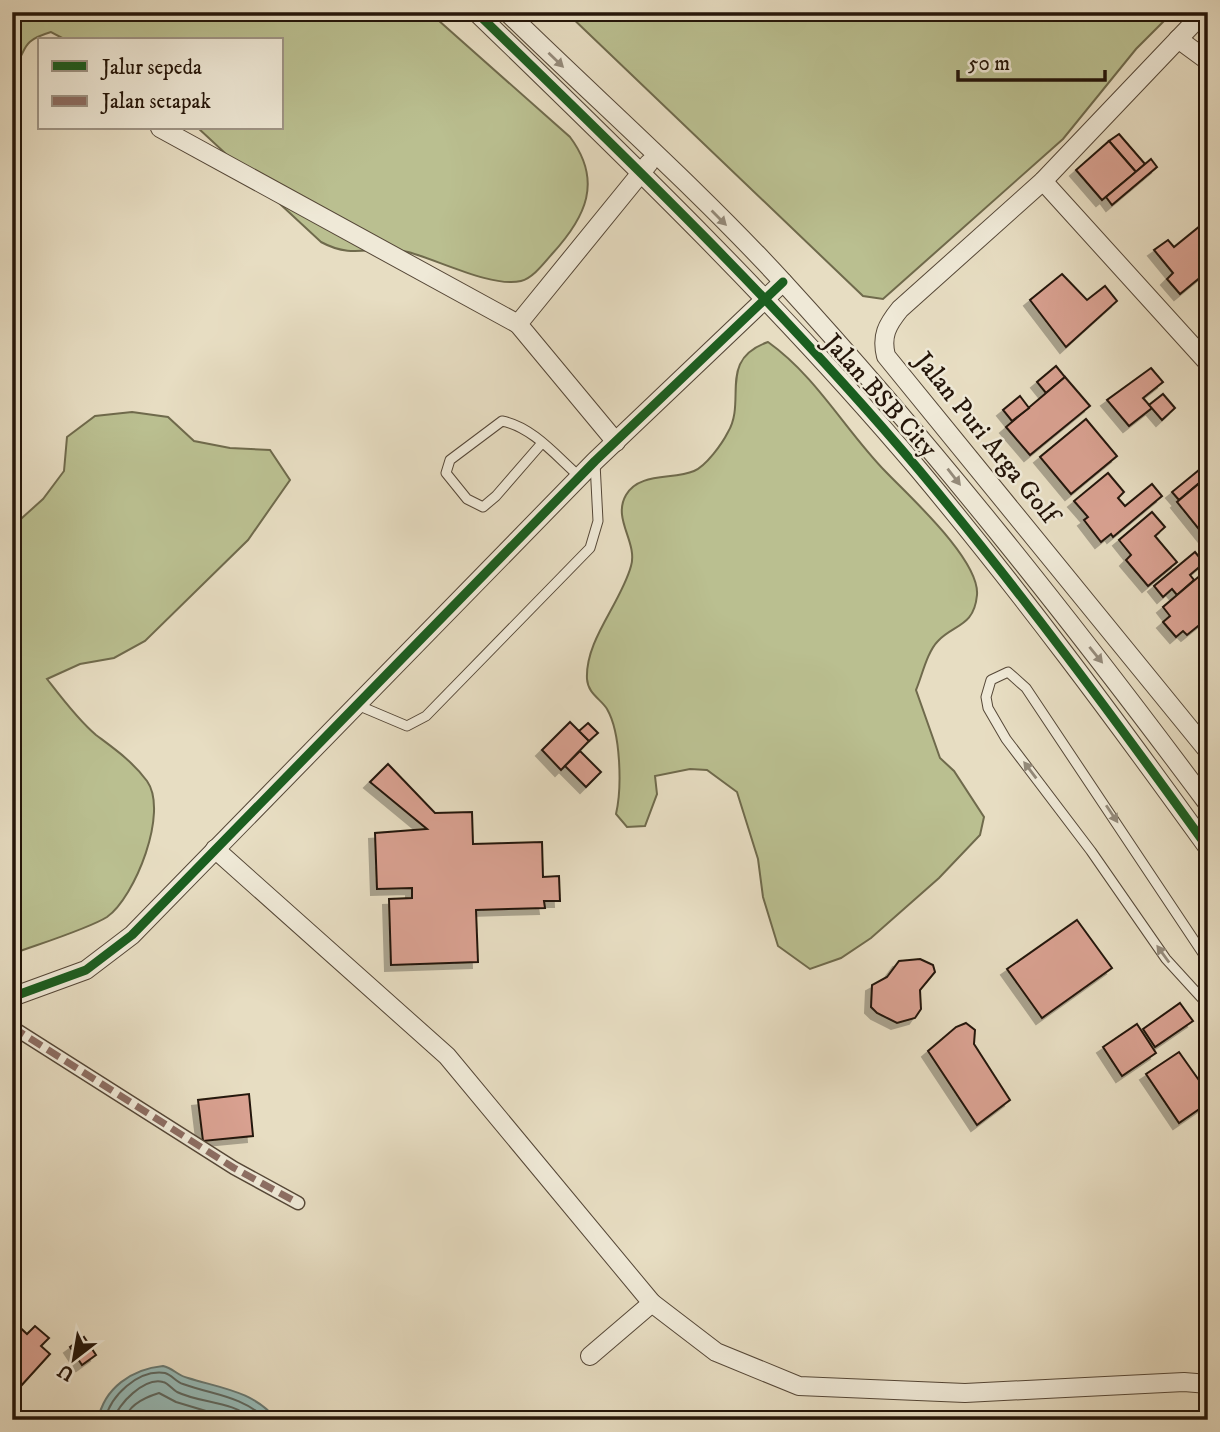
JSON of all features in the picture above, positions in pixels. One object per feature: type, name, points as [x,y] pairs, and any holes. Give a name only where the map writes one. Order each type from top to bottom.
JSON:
[{"type":"street","name":"Jalan BSB City","points":[[476,12],[642,171],[764,298],[918,469],[1062,646],[1208,848]]},
{"type":"street","name":"Jalan BSB City","points":[[507,12],[783,282],[936,454],[1114,677],[1208,804]]},
{"type":"street","name":"Jalan Puri Arga Golf","points":[[1204,12],[1043,181],[900,309],[884,331],[886,356],[1205,743]]},
{"type":"street","points":[[1178,39],[1208,61]]},
{"type":"street","points":[[164,130],[518,324],[616,442]]},
{"type":"street","points":[[518,324],[655,155]]},
{"type":"street","points":[[1043,181],[1208,363]]},
{"type":"street","points":[[12,998],[86,970],[132,936],[355,704],[595,461],[783,282]]},
{"type":"street","points":[[215,849],[447,1056],[652,1304],[716,1352],[799,1386],[965,1393],[1184,1382],[1208,1384]]},
{"type":"street","points":[[12,1027],[234,1168],[298,1203]]},
{"type":"street","points":[[590,1356],[652,1304]]},
{"type":"lane","points":[[542,443],[496,496],[483,507],[467,499],[446,473],[450,460],[502,421],[514,424],[542,443],[581,478]]},
{"type":"lane","points":[[355,704],[407,726],[426,716],[455,687],[590,548],[598,521],[595,461]]},
{"type":"lane","points":[[1208,961],[1027,688],[1008,672],[998,676],[988,686],[986,697],[988,708],[1006,739],[1091,851],[1166,959],[1208,1005]]},
{"type":"green space","points":[[20,12],[429,12],[570,137],[586,169],[586,198],[574,226],[564,240],[534,274],[521,281],[496,281],[408,252],[333,248],[321,242],[200,130],[284,130],[284,38],[62,38],[51,32],[29,43],[12,71],[12,21]]},
{"type":"green space","points":[[566,12],[1173,12],[1136,49],[1063,139],[883,299],[863,296]]},
{"type":"green space","points":[[768,342],[816,387],[871,456],[956,547],[975,581],[977,595],[968,619],[944,635],[934,646],[916,690],[940,758],[954,771],[984,817],[980,835],[939,878],[871,938],[841,958],[810,969],[778,946],[763,897],[758,859],[737,792],[707,770],[690,769],[655,776],[657,794],[645,826],[627,827],[616,814],[619,776],[615,732],[607,709],[592,692],[587,679],[588,664],[597,636],[620,594],[631,566],[631,548],[622,513],[626,495],[639,483],[686,474],[708,460],[725,437],[733,420],[736,382],[743,359],[752,350]]},
{"type":"green space","points":[[132,412],[168,417],[194,441],[230,448],[270,450],[290,480],[248,540],[145,641],[114,658],[80,664],[47,679],[83,722],[123,756],[147,781],[153,795],[154,813],[146,853],[138,873],[118,907],[107,917],[88,927],[12,954],[12,527],[43,499],[64,471],[67,437],[95,416]]},
{"type":"water","points":[[163,1366],[184,1377],[247,1397],[268,1410],[277,1420],[98,1420],[106,1398],[121,1382],[141,1371]]},
{"type":"building","points":[[1119,134],[1145,164],[1136,172],[1109,141]]},
{"type":"building","points":[[1109,141],[1136,172],[1102,200],[1076,170]]},
{"type":"building","points":[[1151,159],[1157,167],[1112,205],[1106,197]]},
{"type":"building","points":[[1200,226],[1208,235],[1208,271],[1180,294],[1167,279],[1173,273],[1154,250],[1168,240],[1174,247]]},
{"type":"building","points":[[1062,274],[1087,300],[1105,286],[1117,301],[1066,347],[1030,300]]},
{"type":"building","points":[[1056,366],[1065,377],[1046,393],[1037,382]]},
{"type":"building","points":[[1151,368],[1163,382],[1143,398],[1152,408],[1129,426],[1107,400]]},
{"type":"building","points":[[1065,377],[1090,406],[1030,455],[1006,427]]},
{"type":"building","points":[[1163,394],[1175,408],[1162,420],[1149,405]]},
{"type":"building","points":[[1020,396],[1029,408],[1012,421],[1003,410]]},
{"type":"building","points":[[1086,419],[1117,456],[1071,494],[1040,457]]},
{"type":"building","points":[[1199,470],[1205,478],[1179,500],[1172,492]]},
{"type":"building","points":[[1108,473],[1124,492],[1118,498],[1125,506],[1152,484],[1162,496],[1113,537],[1111,534],[1101,542],[1084,520],[1088,517],[1074,501]]},
{"type":"building","points":[[1208,476],[1208,536],[1206,538],[1177,502]]},
{"type":"building","points":[[1152,512],[1165,527],[1155,536],[1177,562],[1148,586],[1126,560],[1131,555],[1119,540]]},
{"type":"building","points":[[1195,552],[1204,563],[1190,575],[1194,580],[1177,595],[1172,589],[1163,597],[1154,586]]},
{"type":"building","points":[[1203,573],[1208,578],[1208,618],[1187,635],[1183,631],[1176,637],[1163,622],[1170,616],[1163,607]]},
{"type":"building","points":[[570,722],[589,741],[561,770],[542,750]]},
{"type":"building","points":[[588,723],[598,733],[589,741],[579,731]]},
{"type":"building","points":[[580,751],[601,772],[586,787],[565,766]]},
{"type":"building","points":[[388,764],[435,813],[472,812],[473,844],[542,842],[543,877],[559,876],[560,901],[544,901],[545,908],[476,910],[478,962],[391,965],[389,899],[412,898],[412,888],[377,889],[375,833],[427,829],[370,782]]},
{"type":"building","points":[[1077,920],[1112,968],[1042,1018],[1007,969]]},
{"type":"building","points":[[920,959],[933,965],[935,972],[920,990],[921,1009],[915,1018],[897,1023],[877,1013],[871,1007],[872,985],[887,977],[899,961]]},
{"type":"building","points":[[1180,1003],[1193,1021],[1155,1047],[1143,1029]]},
{"type":"building","points":[[966,1023],[975,1030],[974,1044],[1010,1100],[977,1125],[928,1051],[956,1027]]},
{"type":"building","points":[[1137,1024],[1156,1053],[1122,1076],[1103,1047]]},
{"type":"building","points":[[1179,1052],[1208,1093],[1208,1103],[1179,1123],[1146,1074]]},
{"type":"building","points":[[249,1094],[253,1136],[203,1141],[198,1100]]},
{"type":"building","points":[[12,1320],[27,1334],[35,1326],[49,1338],[41,1346],[50,1354],[20,1387],[12,1380]]},
{"type":"building","points":[[84,1337],[96,1355],[82,1365],[70,1347]]},
{"type":"marked path","points":[[12,1027],[234,1168],[298,1203]]},
{"type":"cycle path","points":[[476,12],[704,236],[867,410],[1031,609],[1208,848]]},
{"type":"cycle path","points":[[12,997],[86,970],[132,935],[595,461],[783,282]]}]
